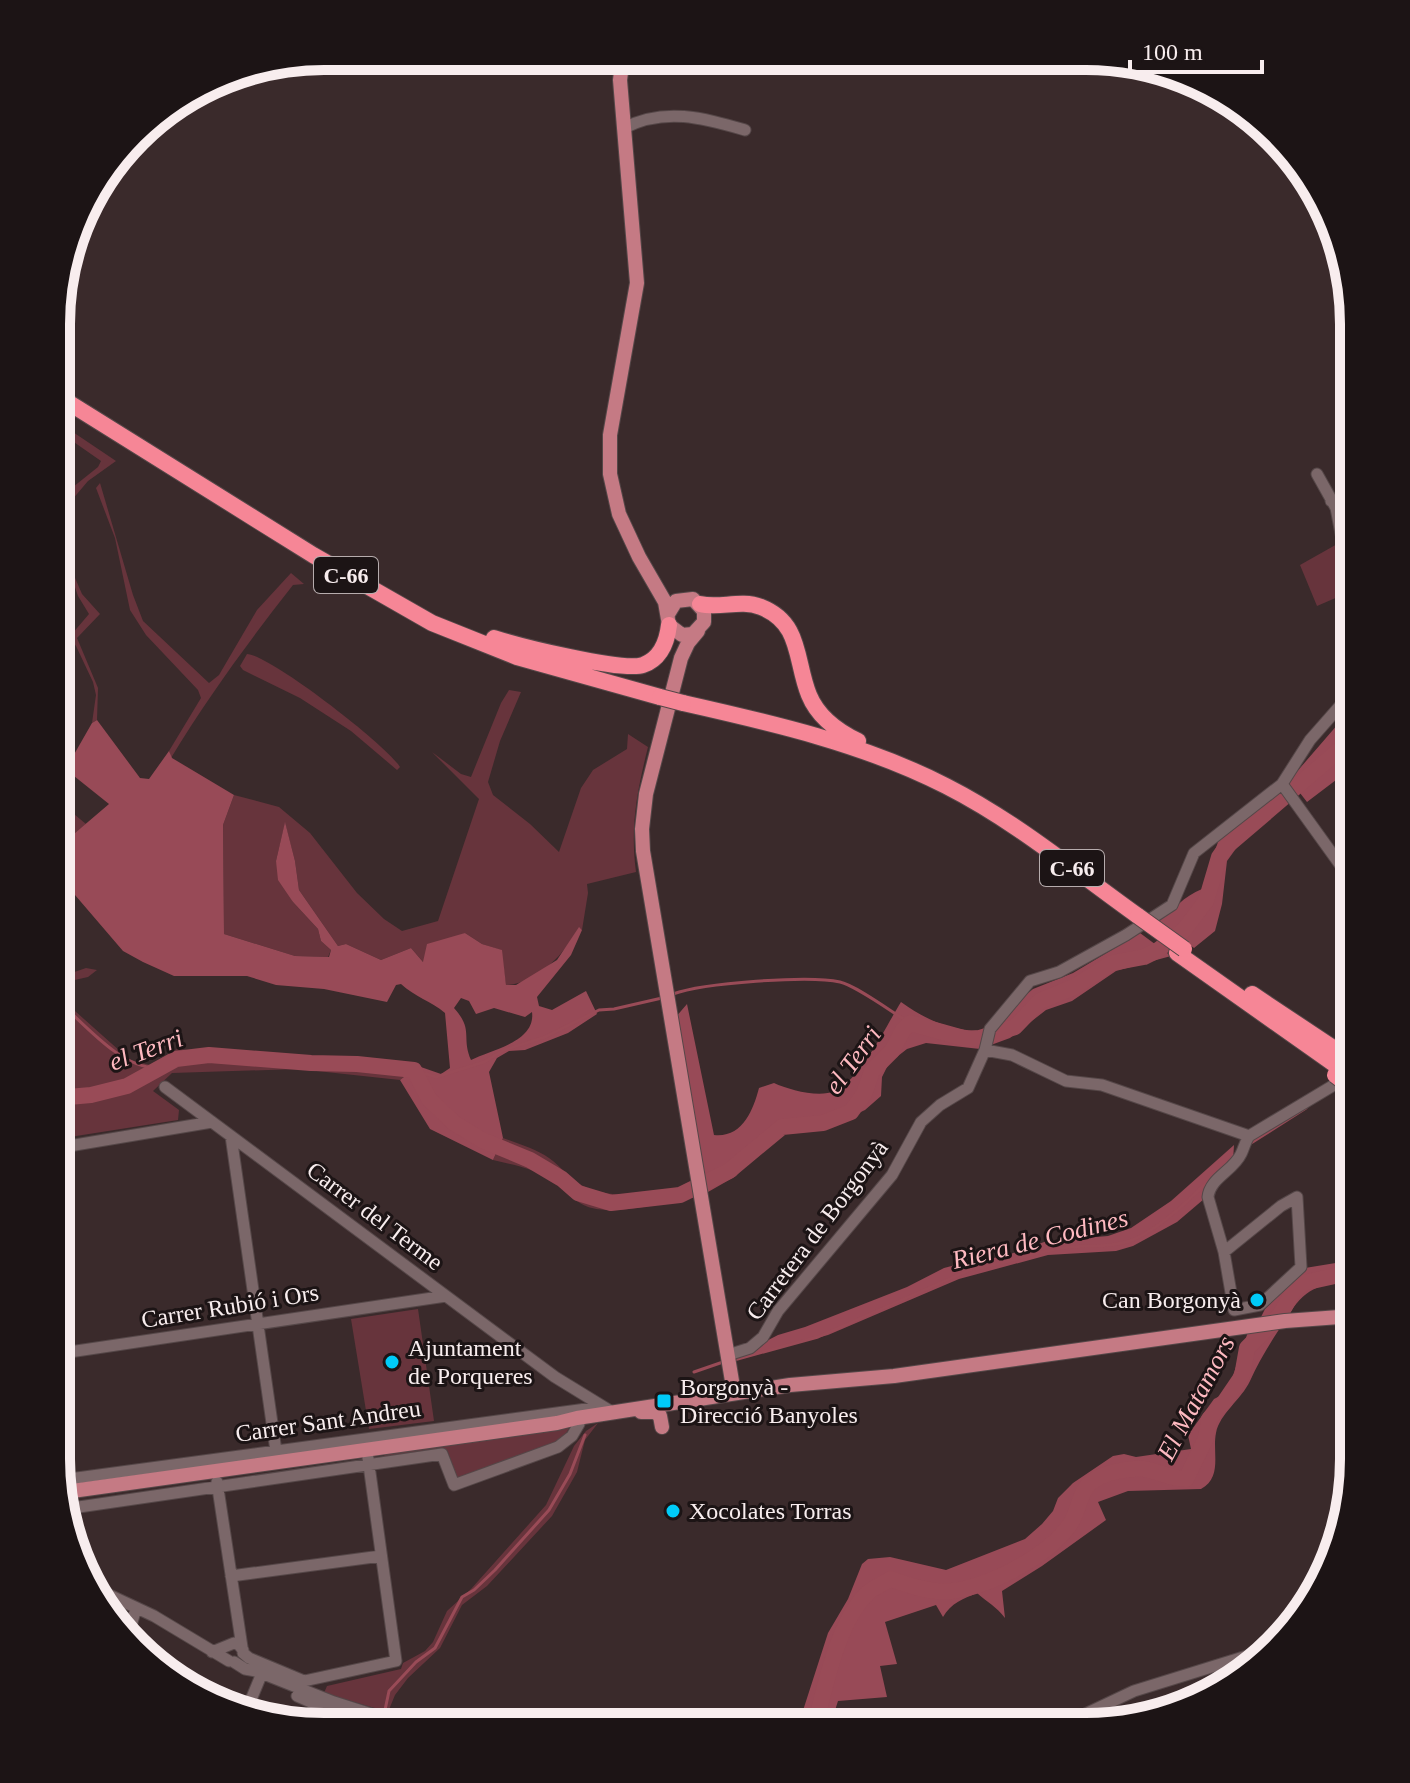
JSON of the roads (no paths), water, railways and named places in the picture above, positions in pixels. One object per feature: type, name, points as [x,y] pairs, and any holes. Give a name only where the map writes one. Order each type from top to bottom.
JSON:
[{"type":"highway","name":"C-66","points":[[70,403],[313,555],[432,623],[517,657],[659,701]]},
{"type":"highway","name":"C-66","points":[[70,416],[306,563],[414,624],[513,666],[682,707],[857,759],[932,789],[1005,831],[1135,918]]},
{"type":"highway","points":[[700,604],[745,603],[775,614],[793,635],[808,693],[824,718],[838,730],[890,760]]},
{"type":"highway","points":[[432,623],[450,624],[512,644],[627,667],[650,661],[660,653],[671,624]]},
{"type":"highway","name":"C-66","points":[[682,707],[795,731],[890,760],[945,785],[1006,821],[1275,1023],[1339,1068]]},
{"type":"highway","points":[[1181,951],[1233,985],[1248,991],[1339,1066]]},
{"type":"main road","points":[[621,70],[637,283],[610,435],[610,474],[619,514],[639,557],[657,585],[681,658]]},
{"type":"main road","points":[[657,585],[668,594],[693,599],[700,604],[705,616],[681,658],[646,794],[642,829],[655,927],[735,1391],[743,1397],[806,1392]]},
{"type":"main road","points":[[671,624],[672,604],[682,599]]},
{"type":"main road","points":[[671,624],[688,636],[698,631]]},
{"type":"main road","points":[[1308,1319],[1339,1312]]},
{"type":"main road","points":[[72,1486],[368,1457],[607,1410],[693,1405],[806,1392],[894,1376],[1253,1325],[1339,1317]]},
{"type":"main road","points":[[660,1417],[666,1408],[693,1405],[735,1391],[894,1376]]},
{"type":"main road","points":[[607,1410],[652,1411],[660,1417]]},
{"type":"main road","points":[[557,1418],[579,1424],[660,1417]]},
{"type":"street","points":[[624,128],[641,119],[671,114],[702,118],[745,130]]},
{"type":"street","points":[[1317,474],[1340,519]]},
{"type":"street","points":[[1331,501],[1340,500]]},
{"type":"street","name":"Carretera de Borgonyà","points":[[730,1362],[763,1337],[778,1311],[892,1175],[921,1122],[940,1105],[968,1088],[985,1050],[990,1029],[1030,981],[1059,972],[1172,905],[1194,853],[1282,784],[1310,740],[1340,706]]},
{"type":"street","points":[[1282,784],[1340,864]]},
{"type":"street","points":[[985,1050],[1012,1055],[1066,1081],[1114,1089],[1249,1136]]},
{"type":"street","points":[[1235,1328],[1224,1252],[1208,1197],[1209,1188],[1241,1155],[1243,1144],[1249,1136],[1339,1081]]},
{"type":"street","name":"Carrer del Terme","points":[[165,1087],[559,1380],[607,1410]]},
{"type":"street","points":[[70,1146],[212,1122]]},
{"type":"street","points":[[231,1136],[276,1451]]},
{"type":"street","points":[[237,1167],[250,1150]]},
{"type":"street","points":[[1224,1252],[1281,1206],[1297,1197],[1301,1267],[1260,1305],[1234,1310]]},
{"type":"street","points":[[411,1301],[421,1278]]},
{"type":"street","name":"Carrer Rubió i Ors","points":[[70,1352],[446,1296]]},
{"type":"street","points":[[557,1418],[568,1397],[566,1386],[559,1380]]},
{"type":"street","name":"Carrer Sant Andreu","points":[[72,1486],[276,1451],[557,1418]]},
{"type":"street","points":[[75,1508],[218,1487],[368,1457],[442,1454],[454,1485],[558,1447],[572,1436],[579,1424]]},
{"type":"street","points":[[110,1596],[212,1652],[235,1653],[304,1681],[396,1661],[368,1457]]},
{"type":"street","points":[[215,1470],[237,1620],[235,1653],[245,1669],[341,1712]]},
{"type":"street","points":[[231,1576],[381,1556]]},
{"type":"street","points":[[131,1625],[136,1608]]},
{"type":"street","points":[[1090,1712],[1134,1691],[1244,1657]]},
{"type":"street","points":[[250,1702],[259,1675]]},
{"type":"street","points":[[332,1707],[364,1712]]},
{"type":"street","points":[[330,1712],[332,1707]]},
{"type":"waterway","name":"el Terri","points":[[70,1097],[127,1086],[176,1059],[209,1055],[414,1070],[429,1099],[454,1123],[482,1140],[530,1160],[562,1179],[578,1193],[611,1203],[680,1195],[729,1171],[782,1127],[823,1123],[851,1112],[864,1094],[872,1071],[892,1051],[910,1023],[967,1039],[980,1038],[1015,1027],[1040,1001],[1074,987],[1112,963],[1144,957],[1158,950],[1184,930],[1206,901],[1219,857],[1226,847],[1340,750]]},
{"type":"waterway","name":"el Terri","points":[[1325,757],[1331,758]]},
{"type":"waterway","points":[[673,994],[731,984],[825,980],[856,989],[910,1023]]},
{"type":"waterway","points":[[414,1070],[436,1077],[484,1062],[504,1050],[545,1037],[599,1010],[662,998]]},
{"type":"waterway","points":[[70,1012],[116,1053],[143,1066],[157,1068]]},
{"type":"waterway","name":"Riera de Codines","points":[[1251,1143],[1306,1108]]},
{"type":"waterway","name":"Riera de Codines","points":[[734,1360],[818,1337],[972,1269],[1062,1248],[1108,1245],[1135,1239],[1175,1212],[1235,1155]]},
{"type":"waterway","name":"El Matamors","points":[[818,1712],[841,1636],[858,1604],[869,1592],[891,1579],[921,1588],[952,1591],[1001,1576],[1035,1557],[1063,1534],[1087,1487],[1106,1474],[1144,1469],[1186,1479],[1206,1438],[1209,1419],[1242,1376],[1247,1348],[1280,1315],[1293,1292],[1303,1283],[1339,1275]]},
{"type":"waterway","name":"Riera de Codines","points":[[694,1372],[723,1362]]},
{"type":"waterway","name":"Riera de Codines","points":[[385,1710],[389,1691],[416,1662],[435,1648],[462,1597],[495,1570],[549,1510],[570,1474],[585,1435]]},
{"type":"place","name":"Can Borgonyà","points":[[1257,1300]]},
{"type":"place","name":"Ajuntament de Porqueres","points":[[392,1362]]},
{"type":"place","name":"Borgonyà - Direcció Banyoles","points":[[664,1401]]},
{"type":"place","name":"Xocolates Torras","points":[[673,1511]]}]
